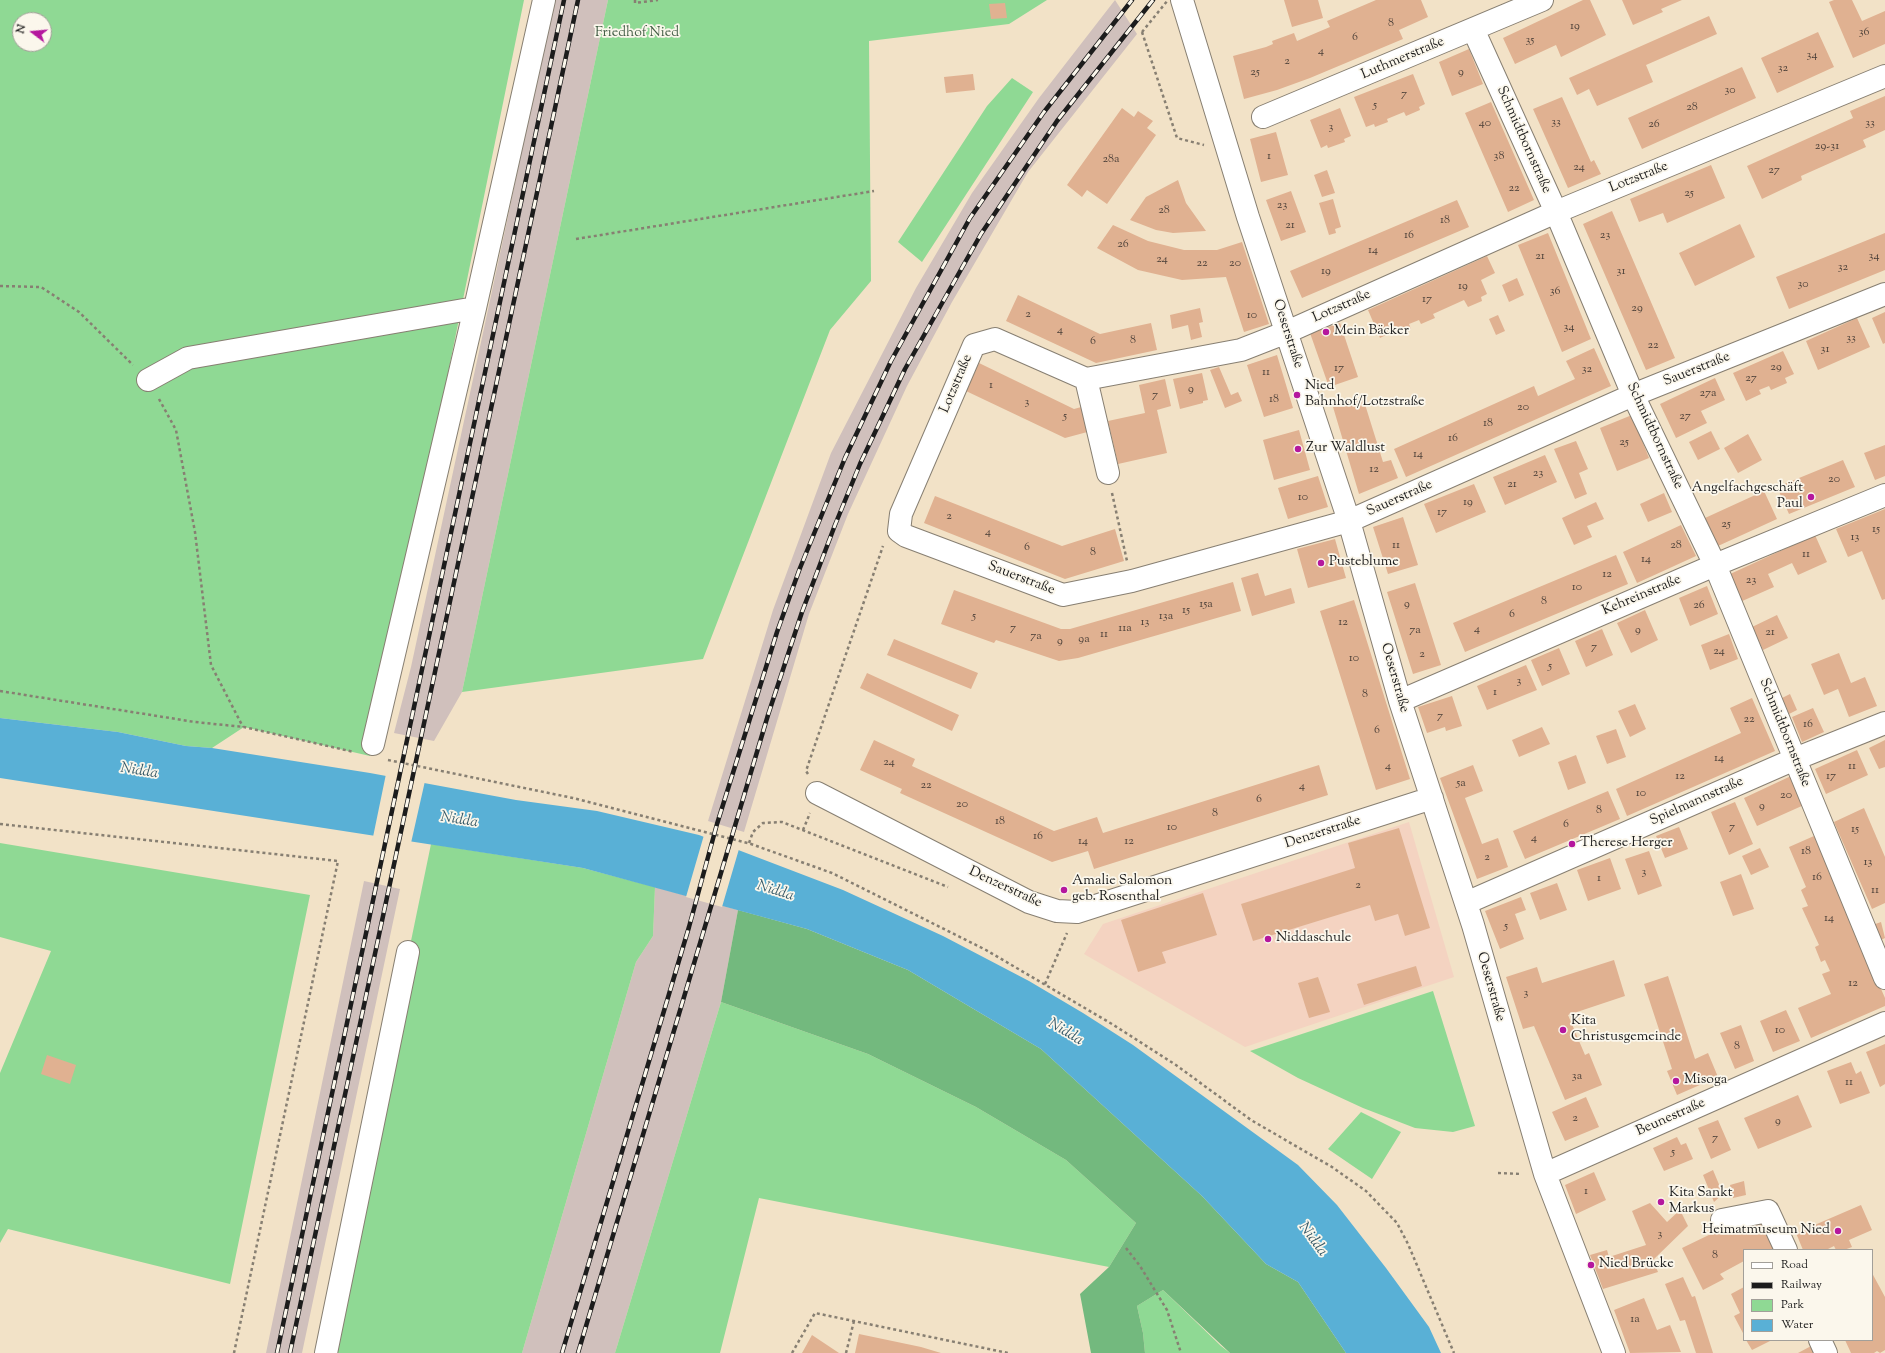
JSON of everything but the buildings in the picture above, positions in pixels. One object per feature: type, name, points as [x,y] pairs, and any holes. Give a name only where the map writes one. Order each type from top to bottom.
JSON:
[{"type":"street","points":[[371,752],[475,308],[544,0]]},
{"type":"street","name":"Oeserstraße","points":[[1182,0],[1248,217],[1349,521],[1400,701],[1466,903],[1545,1174],[1614,1353]]},
{"type":"street","name":"Luthmerstraße","points":[[1263,117],[1542,0]]},
{"type":"street","name":"Schmidtbornstraße","points":[[1473,29],[1556,212],[1634,395],[1715,565],[1885,978]]},
{"type":"street","name":"Lotzstraße","points":[[900,531],[901,514],[974,345],[995,339],[1086,379],[1241,350],[1287,332],[1556,212],[1885,76]]},
{"type":"street","name":"Sauerstraße","points":[[900,531],[911,538],[1063,595],[1132,581],[1349,521],[1634,395],[1885,294]]},
{"type":"street","points":[[148,380],[188,358],[475,308]]},
{"type":"street","points":[[1086,379],[1108,473]]},
{"type":"street","name":"Kehreinstraße","points":[[1400,701],[1715,565],[1885,494]]},
{"type":"street","name":"Spielmannstraße","points":[[1466,903],[1795,759],[1885,723]]},
{"type":"street","name":"Denzerstraße","points":[[817,793],[1029,902],[1057,911],[1077,912],[1432,798]]},
{"type":"street","points":[[326,1353],[408,952]]},
{"type":"street","name":"Beunestraße","points":[[1545,1174],[1885,1023]]},
{"type":"street","points":[[1722,1220],[1768,1211],[1786,1249]]},
{"type":"street","points":[[1820,1341],[1826,1353]]},
{"type":"path","points":[[635,0],[635,3],[658,0]]},
{"type":"path","points":[[1168,0],[1142,32],[1177,138],[1208,146]]},
{"type":"path","points":[[576,240],[874,191]]},
{"type":"path","points":[[0,286],[41,287],[79,312],[148,380],[176,430],[194,532],[211,665],[244,727]]},
{"type":"path","points":[[1108,473],[1132,581]]},
{"type":"path","points":[[817,793],[806,771],[882,548],[900,531]]},
{"type":"path","points":[[0,691],[196,722],[244,727],[371,752],[573,798],[749,843],[832,873],[986,950],[1119,1028],[1176,1065],[1251,1120],[1332,1167],[1366,1192],[1397,1223],[1408,1244],[1454,1353]]},
{"type":"path","points":[[749,843],[753,832],[763,823],[782,822],[949,887]]},
{"type":"path","points":[[0,824],[338,861],[234,1353]]},
{"type":"path","points":[[1045,984],[1077,912]]},
{"type":"path","points":[[1126,1248],[1140,1266],[1167,1310],[1182,1353]]},
{"type":"path","points":[[792,1353],[815,1313],[1008,1353]]},
{"type":"path","points":[[846,1353],[854,1321]]},
{"type":"shaded area","points":[[553,0],[608,0],[462,692],[434,741],[394,733],[411,667]]},
{"type":"shaded area","points":[[1115,0],[1137,34],[1028,172],[952,302],[907,386],[848,514],[809,614],[744,832],[708,821],[773,610],[831,453],[916,288],[972,193],[1039,98]]},
{"type":"shaded area","name":"Niddaschule","points":[[1409,822],[1454,977],[1245,1047],[1084,954],[1103,924]]},
{"type":"shaded area","points":[[364,881],[400,889],[302,1353],[266,1353]]},
{"type":"shaded area","points":[[655,887],[738,910],[721,1002],[615,1353],[522,1353],[636,962],[653,936]]},
{"type":"green space","points":[[0,0],[524,0],[370,756],[244,727],[212,748],[186,746],[118,732],[0,718]]},
{"type":"green space","name":"Friedhof Nied","points":[[608,0],[1047,0],[1009,24],[869,41],[871,281],[830,330],[703,659],[462,692]]},
{"type":"green space","points":[[1012,78],[1033,92],[922,262],[898,242],[987,106]]},
{"type":"green space","points":[[0,843],[310,895],[230,1284],[8,1229],[0,1243],[0,1073],[51,951],[0,937]]},
{"type":"green space","points":[[431,844],[583,868],[655,887],[653,936],[636,962],[522,1353],[326,1353]]},
{"type":"green space","points":[[738,910],[807,929],[908,970],[1041,1049],[1202,1196],[1266,1264],[1298,1282],[1346,1353],[1230,1353],[1163,1290],[1137,1306],[1143,1333],[1145,1353],[1091,1353],[1080,1294],[1109,1267],[1136,1223],[1066,1160],[976,1107],[868,1054],[721,1002]]},
{"type":"green space","points":[[1433,991],[1475,1126],[1453,1132],[1415,1128],[1363,1108],[1298,1078],[1250,1051]]},
{"type":"green space","points":[[721,1002],[868,1054],[976,1107],[1066,1160],[1136,1223],[1109,1267],[759,1198],[720,1353],[615,1353]]},
{"type":"green space","points":[[1361,1112],[1401,1132],[1372,1179],[1328,1149]]},
{"type":"green space","points":[[1163,1290],[1230,1353],[1145,1353],[1143,1333],[1137,1306]]},
{"type":"water","name":"Nidda","points":[[0,718],[118,732],[186,746],[212,748],[370,773],[516,800],[597,811],[699,835],[843,890],[943,936],[1029,981],[1083,1013],[1133,1045],[1298,1165],[1337,1205],[1386,1268],[1429,1327],[1441,1353],[1346,1353],[1298,1282],[1266,1264],[1202,1196],[1041,1049],[908,970],[807,929],[583,868],[0,778]]},
{"type":"pier","points":[[386,774],[425,781],[411,843],[373,837]]},
{"type":"pier","points":[[704,835],[739,849],[722,907],[686,897]]},
{"type":"railway","points":[[277,1353],[564,0]]},
{"type":"railway","points":[[290,1353],[578,0]]},
{"type":"railway","points":[[562,1353],[689,927],[717,824],[777,632],[800,568],[845,458],[891,361],[970,218],[1044,112],[1132,0]]},
{"type":"railway","points":[[578,1353],[768,715],[802,612],[860,464],[905,369],[981,234],[1057,121],[1153,0]]},
{"type":"place","name":"Mein Bäcker","points":[[1326,332]]},
{"type":"place","name":"Nied Bahnhof/Lotzstraße","points":[[1297,395]]},
{"type":"place","name":"Zur Waldlust","points":[[1298,449]]},
{"type":"place","name":"Angelfachgeschäft Paul","points":[[1811,497]]},
{"type":"place","name":"Pusteblume","points":[[1321,563]]},
{"type":"place","name":"Therese Herger","points":[[1572,844]]},
{"type":"place","name":"Amalie Salomon geb. Rosenthal","points":[[1064,890]]},
{"type":"place","name":"Niddaschule","points":[[1268,939]]},
{"type":"place","name":"Kita Christusgemeinde","points":[[1563,1030]]},
{"type":"place","name":"Misoga","points":[[1676,1081]]},
{"type":"place","name":"Kita Sankt Markus","points":[[1661,1202]]},
{"type":"place","name":"Heimatmuseum Nied","points":[[1838,1231]]},
{"type":"place","name":"Nied Brücke","points":[[1591,1265]]}]
